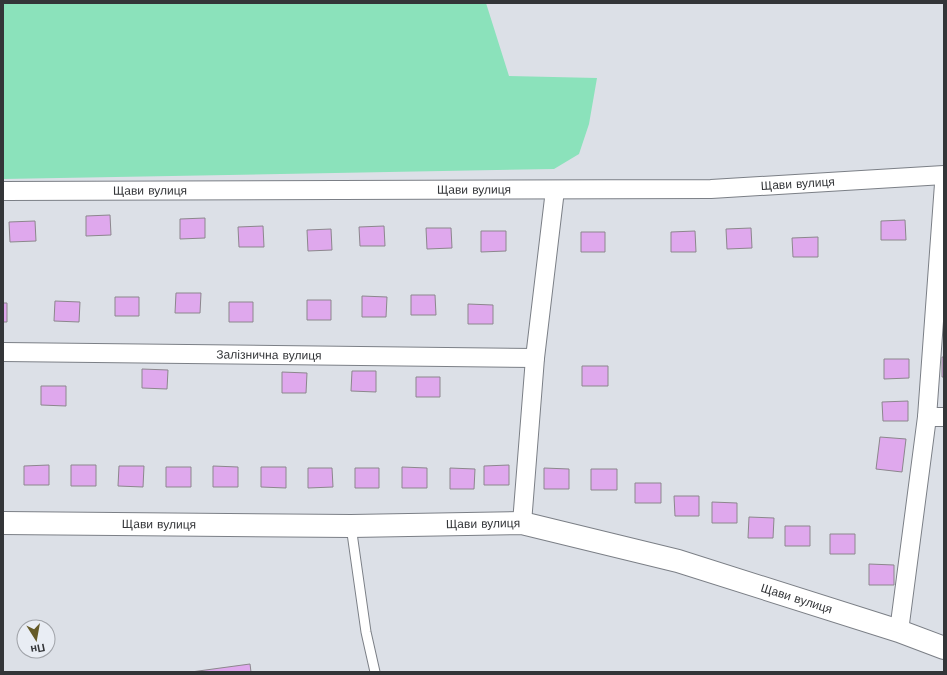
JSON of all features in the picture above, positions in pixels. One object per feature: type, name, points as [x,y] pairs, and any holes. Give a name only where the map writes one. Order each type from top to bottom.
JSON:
[{"type":"main road","name":"Щави вулиця","points":[[3,523],[351,526],[522,522],[678,561],[898,631],[944,648]]},
{"type":"street","name":"Щави вулиця","points":[[3,191],[711,189],[944,174]]},
{"type":"street","points":[[898,631],[935,417],[944,184]]},
{"type":"street","points":[[522,522],[535,358],[555,190]]},
{"type":"street","name":"Залізнична вулиця","points":[[3,352],[535,358]]},
{"type":"lane","points":[[351,526],[366,632],[375,672]]},
{"type":"green space","points":[[3,3],[486,3],[509,76],[597,78],[589,124],[579,154],[554,169],[3,179]]},
{"type":"building","points":[[110,215],[111,235],[86,236],[86,216]]},
{"type":"building","points":[[205,218],[205,238],[180,239],[180,219]]},
{"type":"building","points":[[905,220],[906,240],[881,240],[881,221]]},
{"type":"building","points":[[35,221],[36,241],[10,242],[9,222]]},
{"type":"building","points":[[263,226],[264,247],[239,247],[238,227]]},
{"type":"building","points":[[384,226],[385,246],[360,246],[359,227]]},
{"type":"building","points":[[426,228],[451,228],[452,248],[427,249]]},
{"type":"building","points":[[751,228],[752,248],[727,249],[726,229]]},
{"type":"building","points":[[331,229],[332,250],[308,251],[307,230]]},
{"type":"building","points":[[481,231],[506,231],[506,251],[481,252]]},
{"type":"building","points":[[695,231],[696,252],[671,252],[671,232]]},
{"type":"building","points":[[581,232],[605,232],[605,252],[581,252]]},
{"type":"building","points":[[818,237],[818,257],[793,257],[792,238]]},
{"type":"building","points":[[176,293],[201,293],[200,313],[175,313]]},
{"type":"building","points":[[411,295],[435,295],[436,315],[411,315]]},
{"type":"building","points":[[362,296],[387,297],[386,317],[362,317]]},
{"type":"building","points":[[115,297],[139,297],[139,316],[115,316]]},
{"type":"building","points":[[307,300],[331,300],[331,320],[307,320]]},
{"type":"building","points":[[55,301],[80,302],[79,322],[54,321]]},
{"type":"building","points":[[229,302],[253,302],[253,322],[229,322]]},
{"type":"building","points":[[3,303],[7,303],[7,322],[3,322]]},
{"type":"building","points":[[468,304],[493,305],[493,324],[468,324]]},
{"type":"building","points":[[942,357],[944,357],[944,377],[942,377]]},
{"type":"building","points":[[884,359],[909,359],[909,378],[884,379]]},
{"type":"building","points":[[582,366],[608,366],[608,386],[582,386]]},
{"type":"building","points":[[142,369],[168,370],[167,389],[142,388]]},
{"type":"building","points":[[352,371],[376,371],[376,392],[351,391]]},
{"type":"building","points":[[282,372],[307,373],[306,393],[282,393]]},
{"type":"building","points":[[416,377],[440,377],[440,397],[416,397]]},
{"type":"building","points":[[41,386],[66,386],[66,406],[41,405]]},
{"type":"building","points":[[908,401],[908,421],[883,421],[882,402]]},
{"type":"building","points":[[880,437],[906,439],[902,472],[876,469]]},
{"type":"building","points":[[49,465],[49,485],[24,485],[24,466]]},
{"type":"building","points":[[71,465],[96,465],[96,486],[71,486]]},
{"type":"building","points":[[509,465],[509,485],[484,485],[484,466]]},
{"type":"building","points":[[119,466],[144,466],[143,487],[118,486]]},
{"type":"building","points":[[213,466],[238,467],[238,487],[213,487]]},
{"type":"building","points":[[166,467],[191,467],[191,487],[166,487]]},
{"type":"building","points":[[261,467],[286,467],[286,488],[261,487]]},
{"type":"building","points":[[402,467],[427,468],[427,488],[402,488]]},
{"type":"building","points":[[308,468],[332,468],[333,487],[308,488]]},
{"type":"building","points":[[355,468],[379,468],[379,488],[355,488]]},
{"type":"building","points":[[450,468],[475,469],[474,489],[450,489]]},
{"type":"building","points":[[544,468],[569,469],[569,489],[544,489]]},
{"type":"building","points":[[591,469],[617,469],[617,490],[591,490]]},
{"type":"building","points":[[635,483],[661,483],[661,503],[635,503]]},
{"type":"building","points":[[674,496],[699,496],[699,516],[675,516]]},
{"type":"building","points":[[712,502],[737,503],[737,523],[712,523]]},
{"type":"building","points":[[749,517],[774,518],[773,538],[748,538]]},
{"type":"building","points":[[785,526],[810,526],[810,546],[785,546]]},
{"type":"building","points":[[830,534],[855,534],[855,554],[830,554]]},
{"type":"building","points":[[869,564],[894,565],[894,585],[869,585]]},
{"type":"building","points":[[250,664],[251,672],[191,672]]}]
